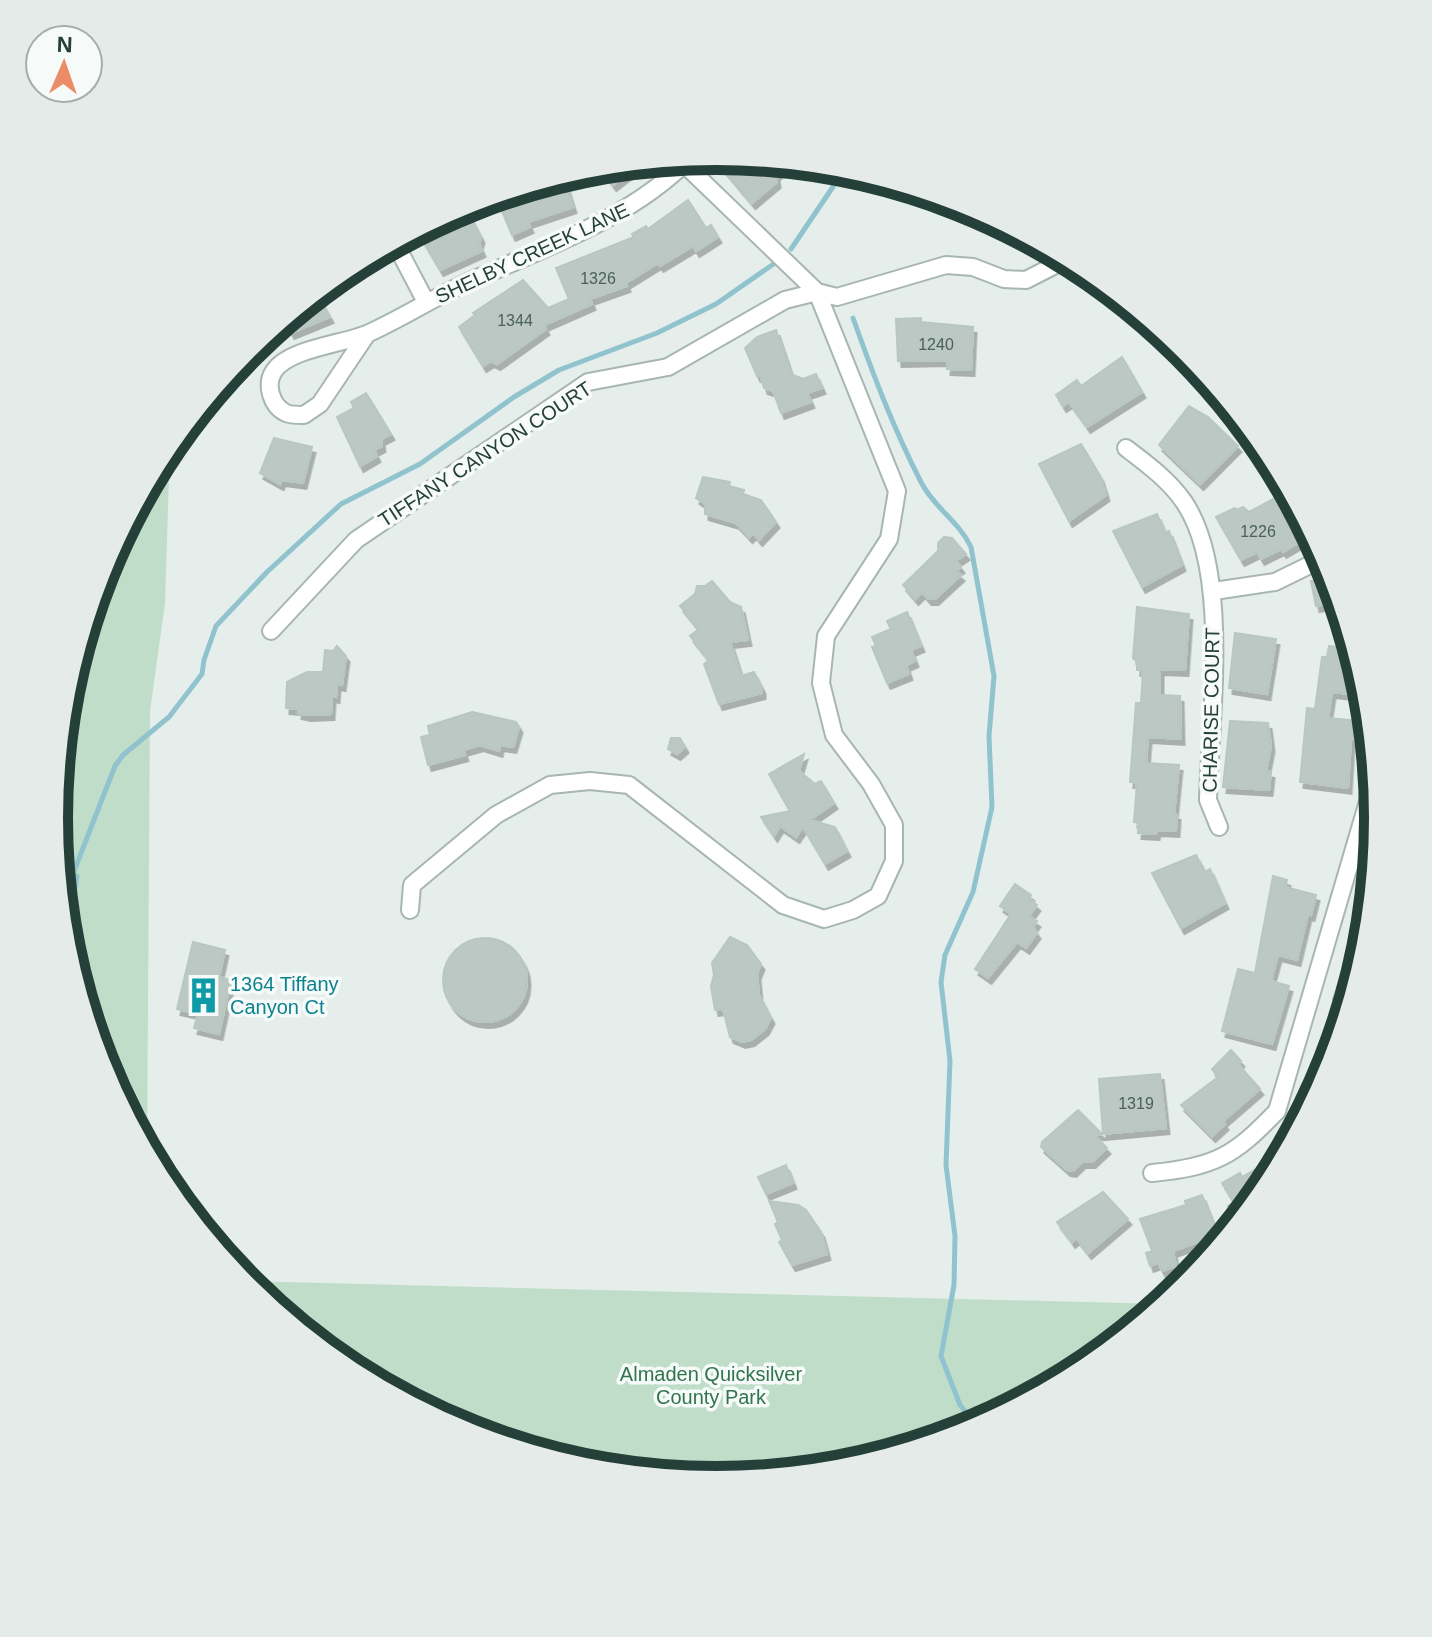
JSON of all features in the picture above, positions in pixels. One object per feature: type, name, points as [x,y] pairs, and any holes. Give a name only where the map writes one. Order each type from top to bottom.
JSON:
[{"type":"street","points":[[410,910],[412,885],[496,815],[550,785],[590,781],[629,785],[783,905],[824,919],[853,910],[878,896],[894,861],[894,825],[871,784],[834,735],[821,683],[826,636],[889,539],[897,491],[817,292],[694,171]]},
{"type":"street","name":"SHELBY CREEK LANE","points":[[367,334],[320,404],[304,415],[285,413],[273,401],[268,385],[274,370],[284,362],[333,342],[367,334],[426,302],[635,205],[671,172]]},
{"type":"street","points":[[400,253],[426,302]]},
{"type":"street","name":"TIFFANY CANYON COURT","points":[[271,631],[356,540],[588,382],[668,367],[785,300],[817,292],[837,297],[946,265],[973,267],[1004,279],[1026,280],[1054,266]]},
{"type":"street","name":"CHARISE COURT","points":[[1126,448],[1163,477],[1186,504],[1214,591],[1208,800],[1219,827]]},
{"type":"street","points":[[1214,591],[1275,582],[1312,564]]},
{"type":"street","points":[[1152,1173],[1199,1169],[1248,1142],[1277,1111],[1364,815]]},
{"type":"green space","points":[[169,471],[165,603],[150,711],[147,1127],[102,1027],[80,945],[69,861],[69,776],[80,692],[102,610],[135,532]]},
{"type":"green space","name":"Almaden Quicksilver County Park","points":[[263,1281],[1146,1304],[1110,1333],[1040,1380],[1003,1400],[924,1432],[842,1454],[801,1461],[758,1465],[674,1465],[631,1461],[548,1444],[508,1432],[429,1400],[392,1380],[322,1333]]},
{"type":"building","points":[[725,170],[777,174],[777,182],[752,203]]},
{"type":"building","points":[[623,177],[613,185],[609,180]]},
{"type":"building","points":[[567,188],[573,207],[528,222],[530,227],[512,235],[501,208]]},
{"type":"building","points":[[688,200],[706,228],[711,225],[718,237],[696,251],[693,246],[660,266],[658,263],[626,283],[627,286],[590,299],[592,304],[544,325],[546,329],[497,364],[491,361],[483,366],[459,327],[475,315],[473,313],[523,280],[548,308],[569,299],[556,268],[634,237],[632,234],[646,226],[648,229]]},
{"type":"building","points":[[472,219],[481,237],[479,244],[482,251],[440,270],[422,241]]},
{"type":"building","points":[[323,304],[330,317],[291,333],[290,331]]},
{"type":"building","points":[[921,318],[921,322],[973,327],[971,370],[947,369],[948,360],[898,361],[896,319]]},
{"type":"building","points":[[776,330],[791,374],[803,379],[816,374],[822,388],[807,393],[811,402],[781,413],[773,391],[764,388],[745,348],[757,337]]},
{"type":"building","points":[[1122,357],[1142,392],[1087,427],[1069,402],[1063,406],[1056,395],[1077,380],[1081,386]]},
{"type":"building","points":[[366,393],[391,434],[381,439],[382,446],[374,450],[377,456],[360,466],[337,417],[354,408],[351,402]]},
{"type":"building","points":[[1189,406],[1208,417],[1238,446],[1200,484],[1159,445]]},
{"type":"building","points":[[274,438],[312,447],[303,483],[282,480],[280,484],[260,473]]},
{"type":"building","points":[[1081,444],[1100,476],[1106,495],[1069,521],[1039,464]]},
{"type":"building","points":[[703,477],[730,482],[729,486],[761,500],[776,522],[759,540],[753,533],[749,537],[736,523],[705,514],[705,504],[696,498]]},
{"type":"building","points":[[1278,496],[1301,541],[1283,552],[1281,549],[1261,559],[1257,552],[1241,560],[1216,517],[1235,508],[1243,507],[1249,512]]},
{"type":"building","points":[[1157,514],[1165,533],[1169,531],[1182,565],[1142,587],[1113,531]]},
{"type":"building","points":[[944,537],[952,538],[966,554],[956,561],[961,567],[956,571],[961,575],[935,599],[928,599],[922,592],[915,599],[903,585],[938,551],[938,543]]},
{"type":"building","points":[[1318,579],[1331,615],[1328,615],[1326,604],[1316,606],[1311,581]]},
{"type":"building","points":[[712,581],[730,602],[741,607],[748,640],[730,642],[741,676],[754,672],[762,688],[762,693],[719,704],[704,664],[709,660],[690,636],[699,629],[680,606],[695,594],[697,586],[705,586]]},
{"type":"building","points":[[1137,607],[1189,614],[1185,670],[1160,669],[1160,695],[1180,696],[1181,739],[1148,737],[1146,763],[1179,765],[1174,814],[1177,814],[1176,831],[1157,830],[1156,834],[1138,833],[1139,823],[1134,822],[1137,783],[1130,782],[1136,703],[1141,703],[1143,670],[1137,670],[1137,662],[1133,658]]},
{"type":"building","points":[[907,612],[921,646],[911,650],[915,661],[906,665],[909,674],[887,683],[872,647],[876,646],[872,637],[891,629],[887,621]]},
{"type":"building","points":[[1235,633],[1276,639],[1267,694],[1229,688]]},
{"type":"building","points":[[337,646],[346,656],[342,685],[337,684],[336,697],[332,696],[331,714],[307,715],[298,713],[299,709],[286,708],[287,682],[307,672],[323,672],[325,650],[333,651]]},
{"type":"building","points":[[1329,646],[1341,647],[1352,692],[1352,694],[1332,692],[1328,718],[1356,721],[1355,740],[1351,740],[1348,788],[1300,782],[1307,708],[1315,709],[1322,657],[1327,657]]},
{"type":"building","points":[[472,712],[516,722],[519,727],[513,747],[500,745],[499,751],[480,745],[463,750],[465,755],[428,765],[421,737],[430,735],[428,726]]},
{"type":"building","points":[[1230,721],[1268,723],[1271,746],[1266,771],[1271,772],[1269,790],[1223,787]]},
{"type":"building","points":[[671,738],[680,738],[685,747],[677,754],[668,749]]},
{"type":"building","points":[[804,754],[799,771],[815,784],[821,781],[834,803],[810,820],[835,827],[847,851],[825,864],[803,827],[796,837],[780,826],[774,836],[761,817],[790,811],[769,774]]},
{"type":"building","points":[[1196,855],[1205,872],[1210,869],[1225,903],[1181,928],[1152,873]]},
{"type":"building","points":[[1273,876],[1287,880],[1285,887],[1316,895],[1297,960],[1278,955],[1271,981],[1289,986],[1272,1044],[1222,1031],[1238,969],[1255,973]]},
{"type":"building","points":[[1015,884],[1031,895],[1029,899],[1037,905],[1029,916],[1037,921],[1033,927],[1037,933],[1026,948],[1017,942],[988,978],[975,969],[1011,914],[1000,906]]},
{"type":"building","points":[[730,937],[747,945],[761,964],[757,974],[759,995],[771,1018],[765,1029],[751,1040],[742,1042],[730,1037],[723,1009],[715,1010],[711,986],[714,975],[712,963]]},
{"type":"building","points":[[485,938],[501,941],[515,950],[524,964],[527,980],[524,996],[515,1010],[501,1019],[485,1022],[469,1019],[455,1010],[446,996],[443,980],[446,964],[455,950],[469,941]]},
{"type":"building","name":"1364 Tiffany Canyon Ct","points":[[193,942],[225,950],[219,977],[231,980],[219,1034],[194,1028],[198,1014],[177,1009]]},
{"type":"building","points":[[1339,981],[1343,982],[1323,1046],[1319,1045],[1337,1000],[1333,999]]},
{"type":"building","points":[[1231,1050],[1241,1061],[1238,1064],[1260,1089],[1223,1121],[1225,1124],[1212,1136],[1181,1105],[1218,1077],[1212,1069]]},
{"type":"building","points":[[1160,1074],[1166,1128],[1103,1134],[1099,1079]]},
{"type":"building","points":[[1078,1110],[1102,1134],[1094,1135],[1107,1148],[1092,1162],[1082,1162],[1073,1171],[1067,1170],[1041,1147],[1042,1142]]},
{"type":"building","points":[[786,1165],[793,1183],[766,1194],[758,1177]]},
{"type":"building","points":[[1264,1165],[1231,1211],[1228,1206],[1234,1203],[1222,1183],[1240,1173],[1242,1177]]},
{"type":"building","points":[[1103,1192],[1128,1219],[1088,1253],[1076,1238],[1072,1242],[1057,1222]]},
{"type":"building","points":[[1202,1195],[1216,1230],[1208,1234],[1209,1238],[1173,1251],[1176,1266],[1162,1271],[1158,1263],[1150,1266],[1146,1253],[1152,1251],[1140,1219],[1186,1205],[1185,1201]]},
{"type":"building","points":[[769,1201],[798,1205],[806,1210],[821,1232],[827,1254],[792,1265],[779,1242],[782,1240],[775,1224],[778,1222]]},
{"type":"waterway","points":[[791,249],[836,182]]},
{"type":"waterway","points":[[71,879],[115,766],[123,755],[169,717],[202,674],[216,626],[267,572],[341,504],[420,464],[514,397],[559,370],[657,333],[716,304],[775,263]]},
{"type":"waterway","points":[[853,318],[884,402],[922,484],[971,547],[994,676],[989,736],[992,807],[973,892],[945,955],[941,982],[950,1061],[946,1165],[955,1236],[954,1285],[941,1356],[960,1405],[968,1415]]},
{"type":"waterway","points":[[73,897],[77,876]]},
{"type":"place","name":"1364 Tiffany Canyon Ct","points":[[204,995]]}]
